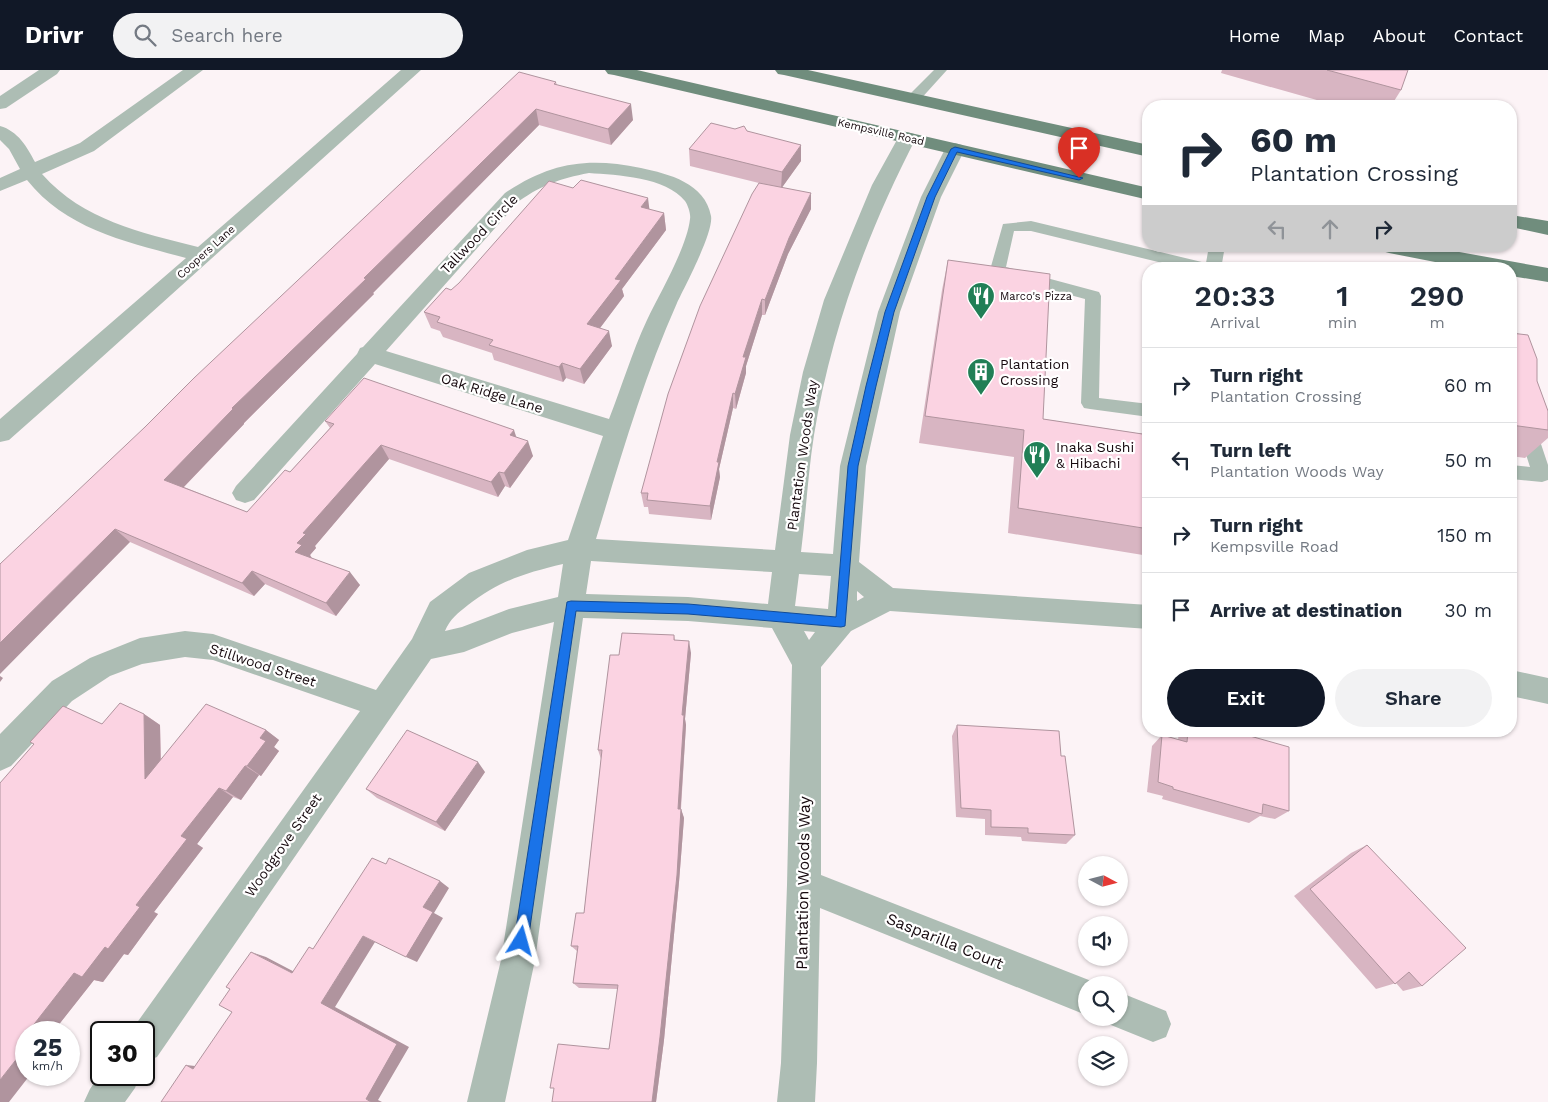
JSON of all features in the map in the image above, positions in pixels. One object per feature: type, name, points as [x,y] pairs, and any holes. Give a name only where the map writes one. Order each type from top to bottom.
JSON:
[{"type":"main road","name":"Kempsville Road","points":[[614,70],[1142,192]]},
{"type":"main road","points":[[784,70],[1142,149]]},
{"type":"main road","points":[[1517,222],[1548,228]]},
{"type":"main road","points":[[1421,252],[1473,262]]},
{"type":"main road","points":[[1517,270],[1548,276]]},
{"type":"street","points":[[0,104],[51,70]]},
{"type":"street","points":[[0,185],[87,146],[194,70]]},
{"type":"street","name":"Coopers Lane","points":[[0,433],[80,366],[202,255],[412,70]]},
{"type":"street","points":[[0,132],[14,141],[30,172],[61,204],[81,218],[103,228],[202,255]]},
{"type":"street","name":"Plantation Woods Way","points":[[780,617],[802,435],[817,363],[835,300],[863,230],[882,185],[907,138]]},
{"type":"street","points":[[841,622],[853,466],[890,312],[931,197],[955,149]]},
{"type":"street","name":"Tallwood Circle","points":[[245,493],[368,354],[512,197],[534,182],[560,173],[590,167],[618,169],[652,176],[676,184],[694,199],[701,218],[696,238],[657,323],[616,431],[579,549],[518,960],[486,1102]]},
{"type":"street","name":"Oak Ridge Lane","points":[[368,354],[616,431]]},
{"type":"street","points":[[579,549],[846,566],[887,599]]},
{"type":"street","name":"Woodgrove Street","points":[[155,1028],[422,648],[440,611],[478,581],[526,560],[579,549]]},
{"type":"street","points":[[780,617],[807,663],[841,622],[887,599],[1142,617]]},
{"type":"street","points":[[422,648],[464,639],[509,622],[571,606],[688,609],[841,622]]},
{"type":"street","name":"Stillwood Street","points":[[0,756],[62,691],[100,667],[140,650],[185,644],[213,647],[381,705]]},
{"type":"street","name":"Plantation Woods Way","points":[[796,1102],[799,1062],[804,885],[807,663]]},
{"type":"street","points":[[1517,684],[1548,691]]},
{"type":"street","name":"Sasparilla Court","points":[[804,885],[1078,994]]},
{"type":"street","points":[[1128,1014],[1153,1024]]},
{"type":"street","points":[[103,1102],[114,1086]]},
{"type":"lane","points":[[913,99],[941,70]]},
{"type":"lane","points":[[1142,410],[1090,403],[1093,296],[998,270],[1008,227],[1031,226],[1182,262]]},
{"type":"lane","points":[[1517,399],[1542,475],[1517,473]]},
{"type":"building","points":[[1327,70],[1408,70],[1401,90]]},
{"type":"building","points":[[519,72],[556,82],[554,84],[631,104],[608,129],[536,109],[364,278],[366,279],[232,408],[164,480],[247,512],[285,470],[290,472],[334,424],[325,421],[364,378],[514,430],[510,435],[528,441],[504,473],[499,472],[491,482],[381,445],[303,533],[306,534],[297,543],[302,545],[295,552],[350,572],[326,603],[252,571],[242,583],[115,529],[0,643],[0,564],[194,378]]},
{"type":"building","points":[[711,123],[735,129],[744,126],[747,131],[801,145],[782,172],[689,149]]},
{"type":"building","points":[[581,180],[648,198],[641,207],[664,213],[615,279],[621,280],[587,324],[609,331],[580,369],[562,363],[559,367],[489,345],[493,340],[437,322],[440,317],[424,312],[446,288],[451,290],[459,283],[549,181],[573,188]]},
{"type":"building","points":[[759,183],[811,193],[789,238],[765,300],[762,299],[743,357],[746,357],[735,394],[733,393],[717,462],[719,462],[710,506],[647,500],[648,493],[641,493],[668,394],[700,306],[752,194]]},
{"type":"building","name":"Plantation Crossing","points":[[948,260],[1050,274],[1043,419],[1142,434],[1142,528],[1018,508],[1024,430],[925,416]]},
{"type":"building","points":[[1517,334],[1528,335],[1537,359],[1537,381],[1548,411],[1548,430],[1517,426]]},
{"type":"building","points":[[622,633],[674,635],[674,640],[689,641],[682,715],[684,715],[678,809],[681,809],[677,875],[652,1102],[552,1102],[554,1088],[550,1088],[558,1044],[609,1049],[618,985],[573,983],[578,946],[571,946],[576,913],[584,913],[602,750],[598,750],[610,655],[619,655]]},
{"type":"building","points":[[120,703],[144,714],[145,779],[206,704],[266,730],[260,738],[266,741],[226,791],[219,788],[181,836],[187,839],[136,905],[140,907],[108,949],[105,947],[82,977],[74,973],[37,1021],[15,1021],[15,1061],[0,1080],[0,783],[34,744],[30,742],[63,706],[102,724]]},
{"type":"building","points":[[957,725],[1059,731],[1061,756],[1065,756],[1075,835],[1028,833],[1028,828],[991,827],[991,810],[961,808]]},
{"type":"building","points":[[407,730],[478,762],[436,822],[366,789]]},
{"type":"building","points":[[1162,737],[1187,742],[1187,737],[1254,737],[1289,747],[1289,811],[1263,804],[1262,814],[1173,789],[1173,787],[1158,782]]},
{"type":"building","points":[[1367,845],[1466,948],[1422,986],[1409,972],[1395,984],[1310,889]]},
{"type":"building","points":[[372,858],[386,864],[389,858],[440,881],[423,907],[433,912],[406,957],[363,936],[321,1003],[397,1044],[366,1099],[371,1102],[161,1102],[186,1065],[193,1069],[232,1012],[219,1005],[230,989],[226,987],[251,952],[292,973],[309,947],[313,949]]},
{"type":"place","name":"Marco's Pizza","points":[[981,320]]},
{"type":"place","name":"Plantation Crossing","points":[[981,396]]},
{"type":"place","name":"Inaka Sushi & Hibachi","points":[[1037,479]]},
{"type":"route","points":[[521,941],[571,606],[688,609],[841,622],[853,466],[871,386],[890,312],[931,197],[955,149],[1079,178]]}]
